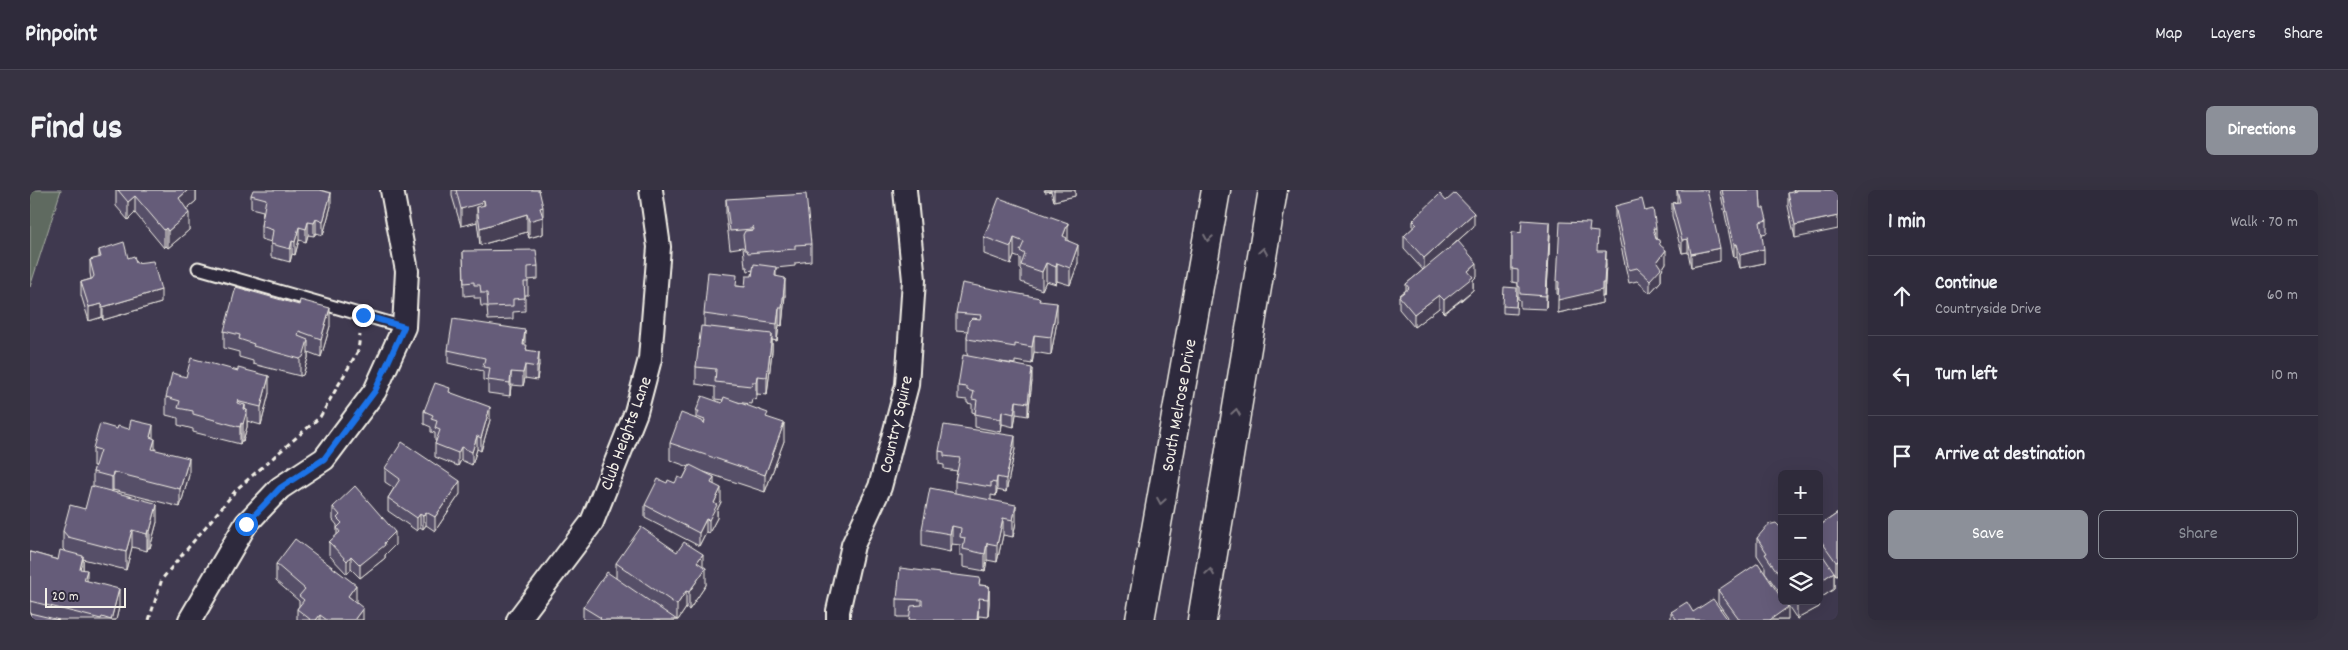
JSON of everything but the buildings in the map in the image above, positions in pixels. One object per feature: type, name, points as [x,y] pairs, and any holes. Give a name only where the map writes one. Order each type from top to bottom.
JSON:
[{"type":"main road","name":"South Melrose Drive","points":[[1140,620],[1216,190]]},
{"type":"main road","points":[[1202,620],[1273,190]]},
{"type":"street","points":[[190,620],[246,524],[280,488],[324,459],[375,391],[404,327],[407,271],[392,190]]},
{"type":"street","name":"Club Heights Lane","points":[[518,620],[592,522],[636,412],[650,359],[659,248],[651,190]]},
{"type":"street","name":"Country Squire","points":[[838,620],[838,611],[852,545],[880,487],[907,386],[914,280],[905,190]]},
{"type":"lane","points":[[198,268],[404,327]]},
{"type":"path","points":[[149,620],[162,580],[238,488],[320,417],[358,351],[363,315]]},
{"type":"green space","points":[[30,190],[61,190],[30,287]]},
{"type":"route","points":[[246,524],[280,488],[324,459],[375,391],[404,327],[363,315]]}]
